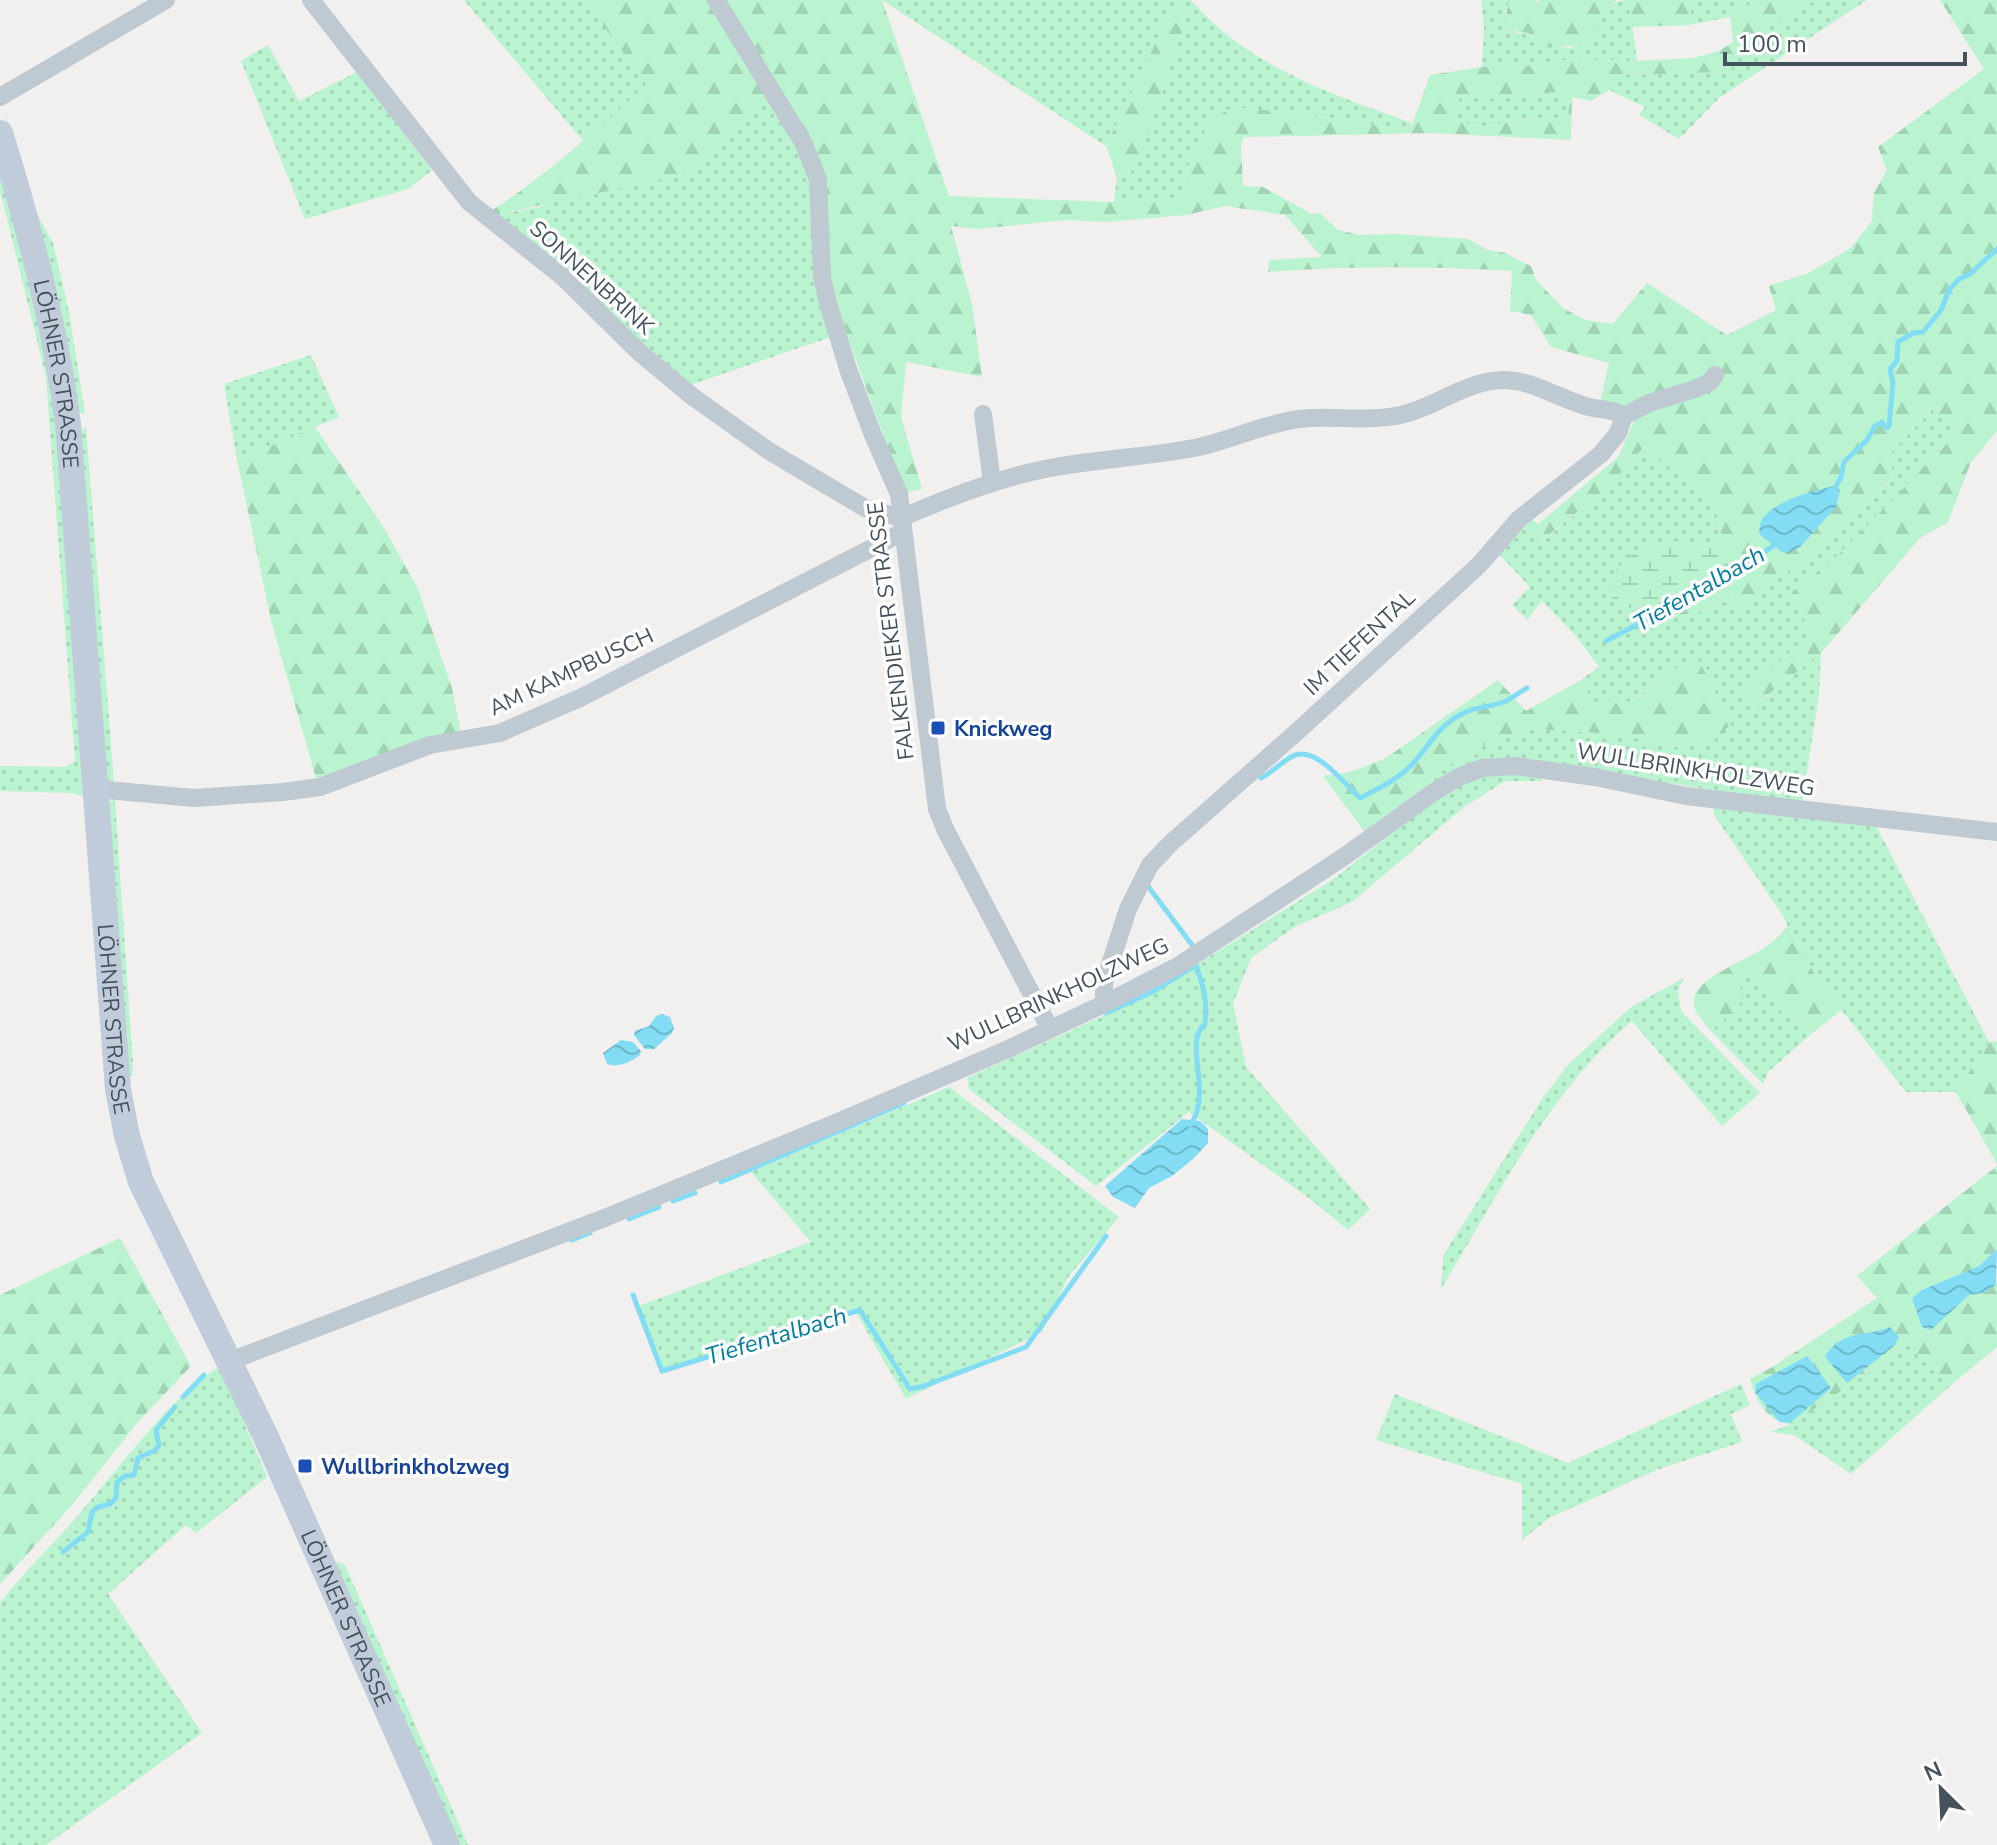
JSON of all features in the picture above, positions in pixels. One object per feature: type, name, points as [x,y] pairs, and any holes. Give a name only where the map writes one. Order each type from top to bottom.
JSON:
[{"type":"main road","name":"LÖHNER STRASSE","points":[[0,133],[38,265],[62,380],[118,1089],[127,1136],[149,1199],[230,1361],[318,1551],[447,1845]]},
{"type":"street","points":[[0,97],[166,0]]},
{"type":"street","name":"SONNENBRINK","points":[[311,0],[469,202],[564,278],[639,352],[693,397],[769,451],[865,508],[902,525]]},
{"type":"street","name":"FALKENDIEKER STRASSE","points":[[716,0],[773,91],[812,161],[818,179],[822,277],[828,303],[848,369],[899,494],[937,809],[1050,1029]]},
{"type":"street","points":[[902,525],[992,483],[1054,467],[1137,458],[1198,447],[1302,419],[1357,420],[1395,416],[1423,410],[1481,383],[1502,380],[1524,382],[1559,398],[1624,416],[1649,403],[1695,389],[1710,382],[1715,375]]},
{"type":"street","points":[[983,414],[992,483]]},
{"type":"street","name":"IM TIEFENTAL","points":[[1104,1004],[1104,983],[1128,909],[1150,865],[1202,813],[1289,739],[1479,565],[1519,519],[1601,454],[1618,433],[1624,416]]},
{"type":"street","name":"AM KAMPBUSCH","points":[[96,789],[194,798],[320,787],[430,745],[500,733],[582,697],[902,525]]},
{"type":"street","name":"WULLBRINKHOLZWEG","points":[[230,1361],[607,1217],[833,1124],[1104,1004],[1178,966],[1357,848],[1434,792],[1482,768],[1515,766],[1595,777],[1686,796],[1997,832]]},
{"type":"green space","points":[[464,0],[585,0],[647,84],[584,142]]},
{"type":"green space","points":[[585,0],[882,0],[949,196],[1114,202],[1181,198],[1191,154],[1211,119],[1234,107],[1312,115],[1410,131],[1430,75],[1570,59],[1637,61],[1694,58],[1719,51],[1733,42],[1730,17],[1755,0],[1816,0],[1761,32],[1728,72],[1623,75],[1609,90],[1591,101],[1572,97],[1571,140],[1431,133],[1244,137],[1241,144],[1243,186],[1263,187],[1312,214],[1320,213],[1338,230],[1359,235],[1469,239],[1485,249],[1505,253],[1531,266],[1536,280],[1563,308],[1585,320],[1613,324],[1647,283],[1727,335],[1776,310],[1769,286],[1809,273],[1852,247],[1872,221],[1874,193],[1887,170],[1878,147],[1984,69],[1940,0],[1997,0],[1997,431],[1971,462],[1948,522],[1920,538],[1821,653],[1751,708],[1745,691],[1811,633],[1791,593],[1837,556],[1959,431],[1931,410],[1887,458],[1895,474],[1834,539],[1740,606],[1734,598],[1687,617],[1655,620],[1653,612],[1676,590],[1720,565],[1724,559],[1724,544],[1714,503],[1644,447],[1609,486],[1539,543],[1521,525],[1529,516],[1538,524],[1618,457],[1634,421],[1600,402],[1609,363],[1551,347],[1531,315],[1510,311],[1512,271],[1390,267],[1268,272],[1269,260],[1322,257],[1285,215],[1225,206],[1186,215],[1106,222],[1067,220],[977,229],[951,226],[972,304],[982,377],[906,362],[901,417],[922,489],[904,493],[835,302],[808,140],[781,89],[683,175],[495,215],[491,211],[572,151],[646,84]],"holes":[[[1554,92],[1570,96],[1568,119],[1548,117],[1484,126],[1447,121],[1461,96],[1493,99]]]},
{"type":"green space","points":[[882,0],[1191,0],[1238,43],[1265,61],[1322,89],[1412,123],[1410,131],[1312,115],[1191,154],[1181,198],[1114,202],[1117,177],[1131,172],[1139,161],[1188,13],[1173,7],[1106,146]]},
{"type":"green space","points":[[1481,0],[1510,0],[1505,13],[1516,33],[1529,33],[1538,48],[1571,48],[1596,33],[1605,9],[1615,2],[1629,0],[1637,61],[1570,59],[1526,66],[1482,67],[1484,27]]},
{"type":"green space","points":[[1510,0],[1535,0],[1538,3],[1539,0],[1617,0],[1602,15],[1591,45],[1538,48],[1529,33],[1515,30],[1508,24],[1506,14]]},
{"type":"green space","points":[[1629,0],[1693,0],[1689,25],[1632,27]]},
{"type":"green space","points":[[1693,0],[1755,1],[1730,17],[1689,25]]},
{"type":"green space","points":[[1816,0],[1867,0],[1719,98],[1679,139],[1639,115],[1645,107],[1609,90],[1622,75],[1728,72],[1761,32]]},
{"type":"green space","points":[[1173,7],[1188,13],[1139,161],[1131,172],[1117,177],[1106,146]]},
{"type":"green space","points":[[268,45],[299,101],[357,72],[432,170],[408,189],[305,219],[241,61]]},
{"type":"green space","points":[[781,88],[808,140],[846,332],[687,386],[495,215],[540,207]]},
{"type":"green space","points":[[1554,92],[1570,96],[1569,120],[1548,117],[1484,126],[1446,121],[1461,96],[1493,99]]},
{"type":"green space","points":[[3,107],[37,214],[53,243],[69,312],[85,414],[74,411],[35,219]]},
{"type":"green space","points":[[0,164],[50,353],[88,794],[82,796],[0,791],[0,766],[66,767],[75,761],[46,377],[0,190]]},
{"type":"green space","points":[[311,355],[339,417],[237,460],[224,384]]},
{"type":"green space","points":[[1932,410],[1959,431],[1837,556],[1791,593],[1811,633],[1745,691],[1752,708],[1821,653],[1819,694],[1802,804],[1509,758],[1367,835],[1407,795],[1475,748],[1534,729],[1617,734],[1681,748],[1674,669],[1629,703],[1598,706],[1581,680],[1599,667],[1575,635],[1542,601],[1527,620],[1512,605],[1530,587],[1499,554],[1521,525],[1540,543],[1609,486],[1644,447],[1714,503],[1724,544],[1720,541],[1691,548],[1634,609],[1676,590],[1664,600],[1687,617],[1735,598],[1740,606],[1834,539],[1895,475],[1886,458]]},
{"type":"green space","points":[[86,427],[114,783],[103,772],[79,431]]},
{"type":"green space","points":[[315,427],[383,526],[418,589],[452,688],[461,733],[351,770],[316,778],[272,624],[237,460]]},
{"type":"green space","points":[[1678,541],[1691,548],[1721,541],[1724,544],[1724,558],[1721,565],[1660,599],[1621,608],[1613,599],[1611,589],[1616,571],[1622,563],[1648,547]]},
{"type":"green space","points":[[1697,657],[1732,723],[1715,740],[1681,748],[1617,734],[1534,729],[1475,748],[1407,795],[1367,835],[1323,776],[1350,772],[1386,758],[1498,680],[1526,711],[1581,680],[1598,706],[1620,694],[1630,703],[1674,669]]},
{"type":"green space","points":[[1487,771],[1541,774],[1542,781],[1505,781],[1464,807],[1352,902],[1296,926],[1251,958],[1233,1004],[1246,1067],[1370,1209],[1348,1230],[1309,1198],[1189,1112],[1096,1186],[969,1089],[967,1078],[1147,996],[1335,878],[1424,808]]},
{"type":"green space","points":[[112,800],[115,801],[132,1076],[126,1074],[105,807]]},
{"type":"green space","points":[[1713,803],[1876,826],[1989,1042],[1956,1092],[1906,1092],[1818,980],[1780,911],[1714,815]]},
{"type":"green space","points":[[1788,926],[1818,980],[1843,1009],[1810,1035],[1793,1014],[1786,1018],[1751,973],[1738,982],[1743,994],[1739,1007],[1711,1031],[1695,1008],[1697,991],[1711,977],[1767,946]]},
{"type":"green space","points":[[1751,973],[1786,1018],[1792,1014],[1810,1035],[1768,1072],[1763,1084],[1711,1031],[1739,1007],[1738,982]]},
{"type":"green space","points":[[1684,978],[1678,990],[1681,1011],[1760,1093],[1722,1126],[1632,1021],[1602,1049],[1550,1113],[1504,1182],[1441,1289],[1443,1256],[1544,1096],[1568,1065],[1631,1007]]},
{"type":"green space","points":[[1997,1041],[1997,1164],[1956,1092],[1989,1042]]},
{"type":"green space","points":[[949,1087],[1119,1217],[1068,1277],[1042,1332],[906,1399],[854,1309],[664,1369],[639,1306],[811,1242],[751,1172]]},
{"type":"green space","points":[[1997,1166],[1997,1249],[1979,1266],[1922,1290],[1931,1330],[1959,1301],[1997,1282],[1997,1347],[1951,1385],[1909,1345],[1792,1424],[1769,1415],[1759,1402],[1750,1379],[1877,1298],[1857,1276]]},
{"type":"green space","points":[[120,1238],[191,1366],[137,1423],[73,1504],[0,1584],[0,1295]]},
{"type":"green space","points":[[1909,1345],[1951,1385],[1851,1474],[1794,1435],[1770,1432],[1792,1424]]},
{"type":"green space","points":[[220,1366],[267,1477],[196,1533],[186,1525],[108,1594],[202,1733],[46,1845],[0,1845],[0,1603],[165,1413]]},
{"type":"green space","points":[[1741,1384],[1750,1405],[1731,1414],[1742,1442],[1659,1469],[1549,1518],[1522,1540],[1522,1484],[1376,1440],[1395,1394],[1568,1463]]},
{"type":"green space","points":[[336,1564],[345,1565],[468,1845],[456,1845]]},
{"type":"water","points":[[1834,486],[1840,490],[1836,507],[1801,546],[1789,553],[1782,552],[1760,535],[1760,524],[1774,508],[1799,496]]},
{"type":"water","points":[[662,1014],[670,1017],[674,1028],[672,1033],[654,1049],[645,1049],[634,1035],[635,1031],[649,1026],[656,1016]]},
{"type":"water","points":[[621,1040],[633,1042],[641,1051],[640,1055],[624,1064],[607,1064],[603,1053]]},
{"type":"water","points":[[1182,1119],[1200,1121],[1208,1129],[1208,1143],[1172,1176],[1149,1188],[1135,1208],[1113,1197],[1105,1186]]},
{"type":"water","points":[[1997,1249],[1996,1285],[1983,1293],[1969,1295],[1931,1330],[1922,1327],[1912,1298],[1922,1290],[1979,1266]]},
{"type":"water","points":[[1890,1327],[1899,1337],[1895,1345],[1847,1383],[1825,1357],[1831,1348],[1847,1338]]},
{"type":"water","points":[[1807,1356],[1831,1388],[1790,1423],[1779,1422],[1755,1392],[1756,1384]]},
{"type":"waterway","name":"Tiefentalbach","points":[[1834,490],[1844,462],[1867,440],[1875,426],[1882,422],[1887,428],[1889,426],[1893,383],[1890,369],[1897,361],[1898,342],[1913,333],[1923,332],[1941,310],[1949,290],[1997,249]]},
{"type":"waterway","name":"Tiefentalbach","points":[[1606,641],[1735,573],[1777,543]]},
{"type":"waterway","name":"Tiefentalbach","points":[[1261,778],[1289,758],[1302,754],[1320,761],[1360,798],[1404,772],[1453,719],[1467,711],[1506,701],[1527,688]]},
{"type":"waterway","name":"Tiefentalbach","points":[[1147,885],[1192,945]]},
{"type":"waterway","name":"Tiefentalbach","points":[[1106,1013],[1152,992],[1196,965],[1206,1016],[1196,1043],[1199,1098],[1197,1112],[1190,1125]]},
{"type":"waterway","name":"Tiefentalbach","points":[[721,1182],[904,1103]]},
{"type":"waterway","name":"Tiefentalbach","points":[[673,1201],[695,1193]]},
{"type":"waterway","name":"Tiefentalbach","points":[[629,1219],[659,1207]]},
{"type":"waterway","name":"Tiefentalbach","points":[[572,1240],[590,1233]]},
{"type":"waterway","name":"Tiefentalbach","points":[[633,1295],[662,1371],[860,1310],[910,1389],[1026,1347],[1106,1236]]},
{"type":"waterway","name":"Tiefentalbach","points":[[183,1397],[204,1375]]},
{"type":"waterway","name":"Tiefentalbach","points":[[63,1552],[88,1532],[92,1512],[116,1498],[117,1482],[125,1476],[134,1475],[138,1458],[154,1451],[159,1445],[156,1430],[175,1407]]},
{"type":"place","name":"Knickweg","points":[[938,728]]},
{"type":"place","name":"Wullbrinkholzweg","points":[[305,1466]]}]
